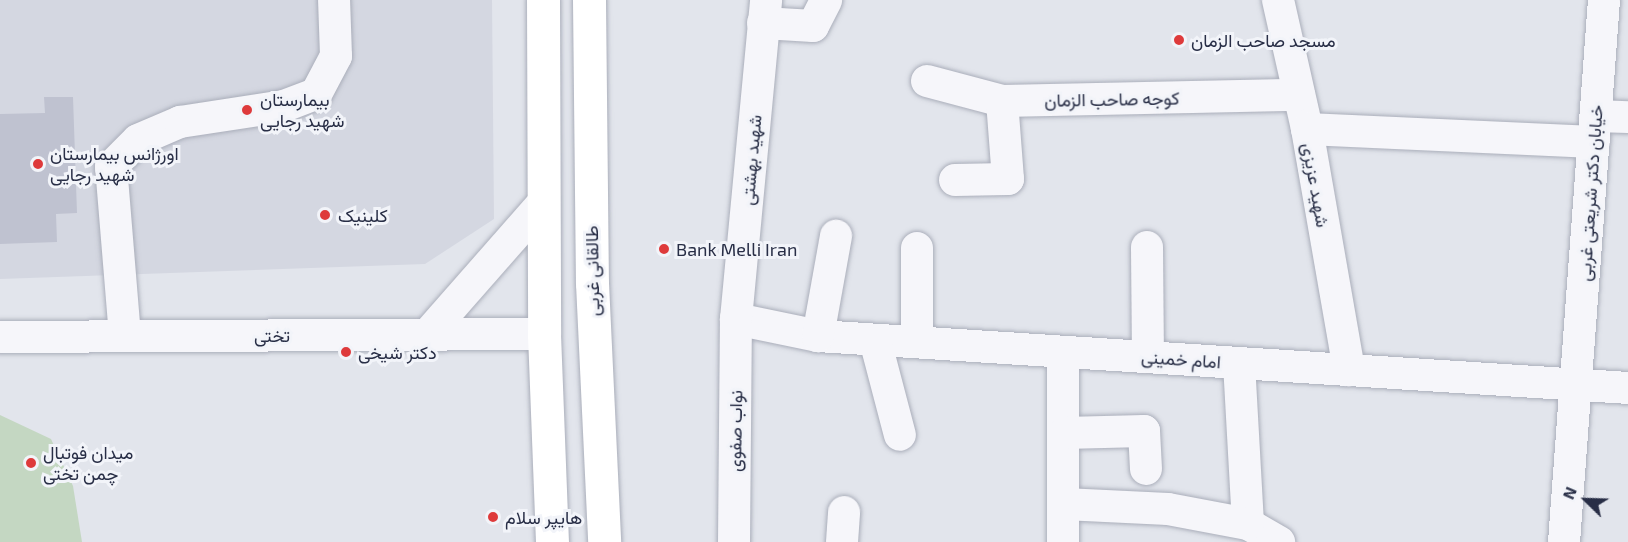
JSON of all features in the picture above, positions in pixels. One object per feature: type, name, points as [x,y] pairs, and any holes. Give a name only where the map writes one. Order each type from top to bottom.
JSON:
[{"type":"main road","points":[[543,0],[544,334],[552,542]]},
{"type":"main road","name":"طالقانی غربی","points":[[589,0],[591,283],[604,542]]},
{"type":"street","points":[[125,336],[111,167],[138,140],[180,122],[284,106],[316,94],[336,56],[334,0]]},
{"type":"street","points":[[765,12],[813,26],[826,0]]},
{"type":"street","name":"شهید عزیزی","points":[[1278,0],[1307,129],[1349,370]]},
{"type":"street","name":"خیابان دکتر شریعتی غربی","points":[[1564,542],[1604,0]]},
{"type":"street","name":"شهید بهشتی","points":[[736,319],[765,12]]},
{"type":"street","name":"کوجه صاحب الزمان","points":[[927,81],[1002,101],[1299,95]]},
{"type":"street","points":[[955,180],[1008,179],[1002,101]]},
{"type":"street","points":[[1307,129],[1595,129],[1628,117]]},
{"type":"street","points":[[427,335],[542,204]]},
{"type":"street","points":[[818,336],[836,236]]},
{"type":"street","points":[[1147,247],[1148,357]]},
{"type":"street","points":[[917,248],[917,342]]},
{"type":"street","name":"امام خمینی","points":[[736,319],[818,336],[1628,388]]},
{"type":"street","name":"نواب صفوی","points":[[734,542],[736,319]]},
{"type":"street","name":"تختی","points":[[0,337],[544,334]]},
{"type":"street","points":[[874,340],[900,435]]},
{"type":"street","points":[[1063,352],[1063,542]]},
{"type":"street","points":[[1239,363],[1248,524]]},
{"type":"street","points":[[1064,433],[1144,432],[1146,469]]},
{"type":"street","points":[[1064,504],[1168,509],[1248,524],[1279,542]]},
{"type":"street","points":[[1220,542],[1248,524]]},
{"type":"shaded area","name":"بیمارستان شهید رجایی","points":[[0,0],[492,0],[494,219],[425,264],[0,279]]},
{"type":"green space","name":"میدان فوتبال چمن تختی","points":[[0,415],[51,439],[73,486],[82,542],[0,542]]},
{"type":"building","name":"اورژانس بیمارستان شهید رجایی","points":[[44,97],[73,97],[77,213],[56,214],[57,242],[0,244],[0,114],[45,113]]},
{"type":"place","name":"مسجد صاحب الزمان","points":[[1179,40]]},
{"type":"place","name":"بیمارستان شهید رجایی","points":[[247,110]]},
{"type":"place","name":"اورژانس بیمارستان شهید رجایی","points":[[38,164]]},
{"type":"place","name":"کلینیک","points":[[325,215]]},
{"type":"place","name":"Bank Melli Iran","points":[[664,249]]},
{"type":"place","name":"دکتر شیخی","points":[[346,352]]},
{"type":"place","name":"میدان فوتبال چمن تختی","points":[[31,463]]},
{"type":"place","name":"هایپر سلام","points":[[493,517]]}]
